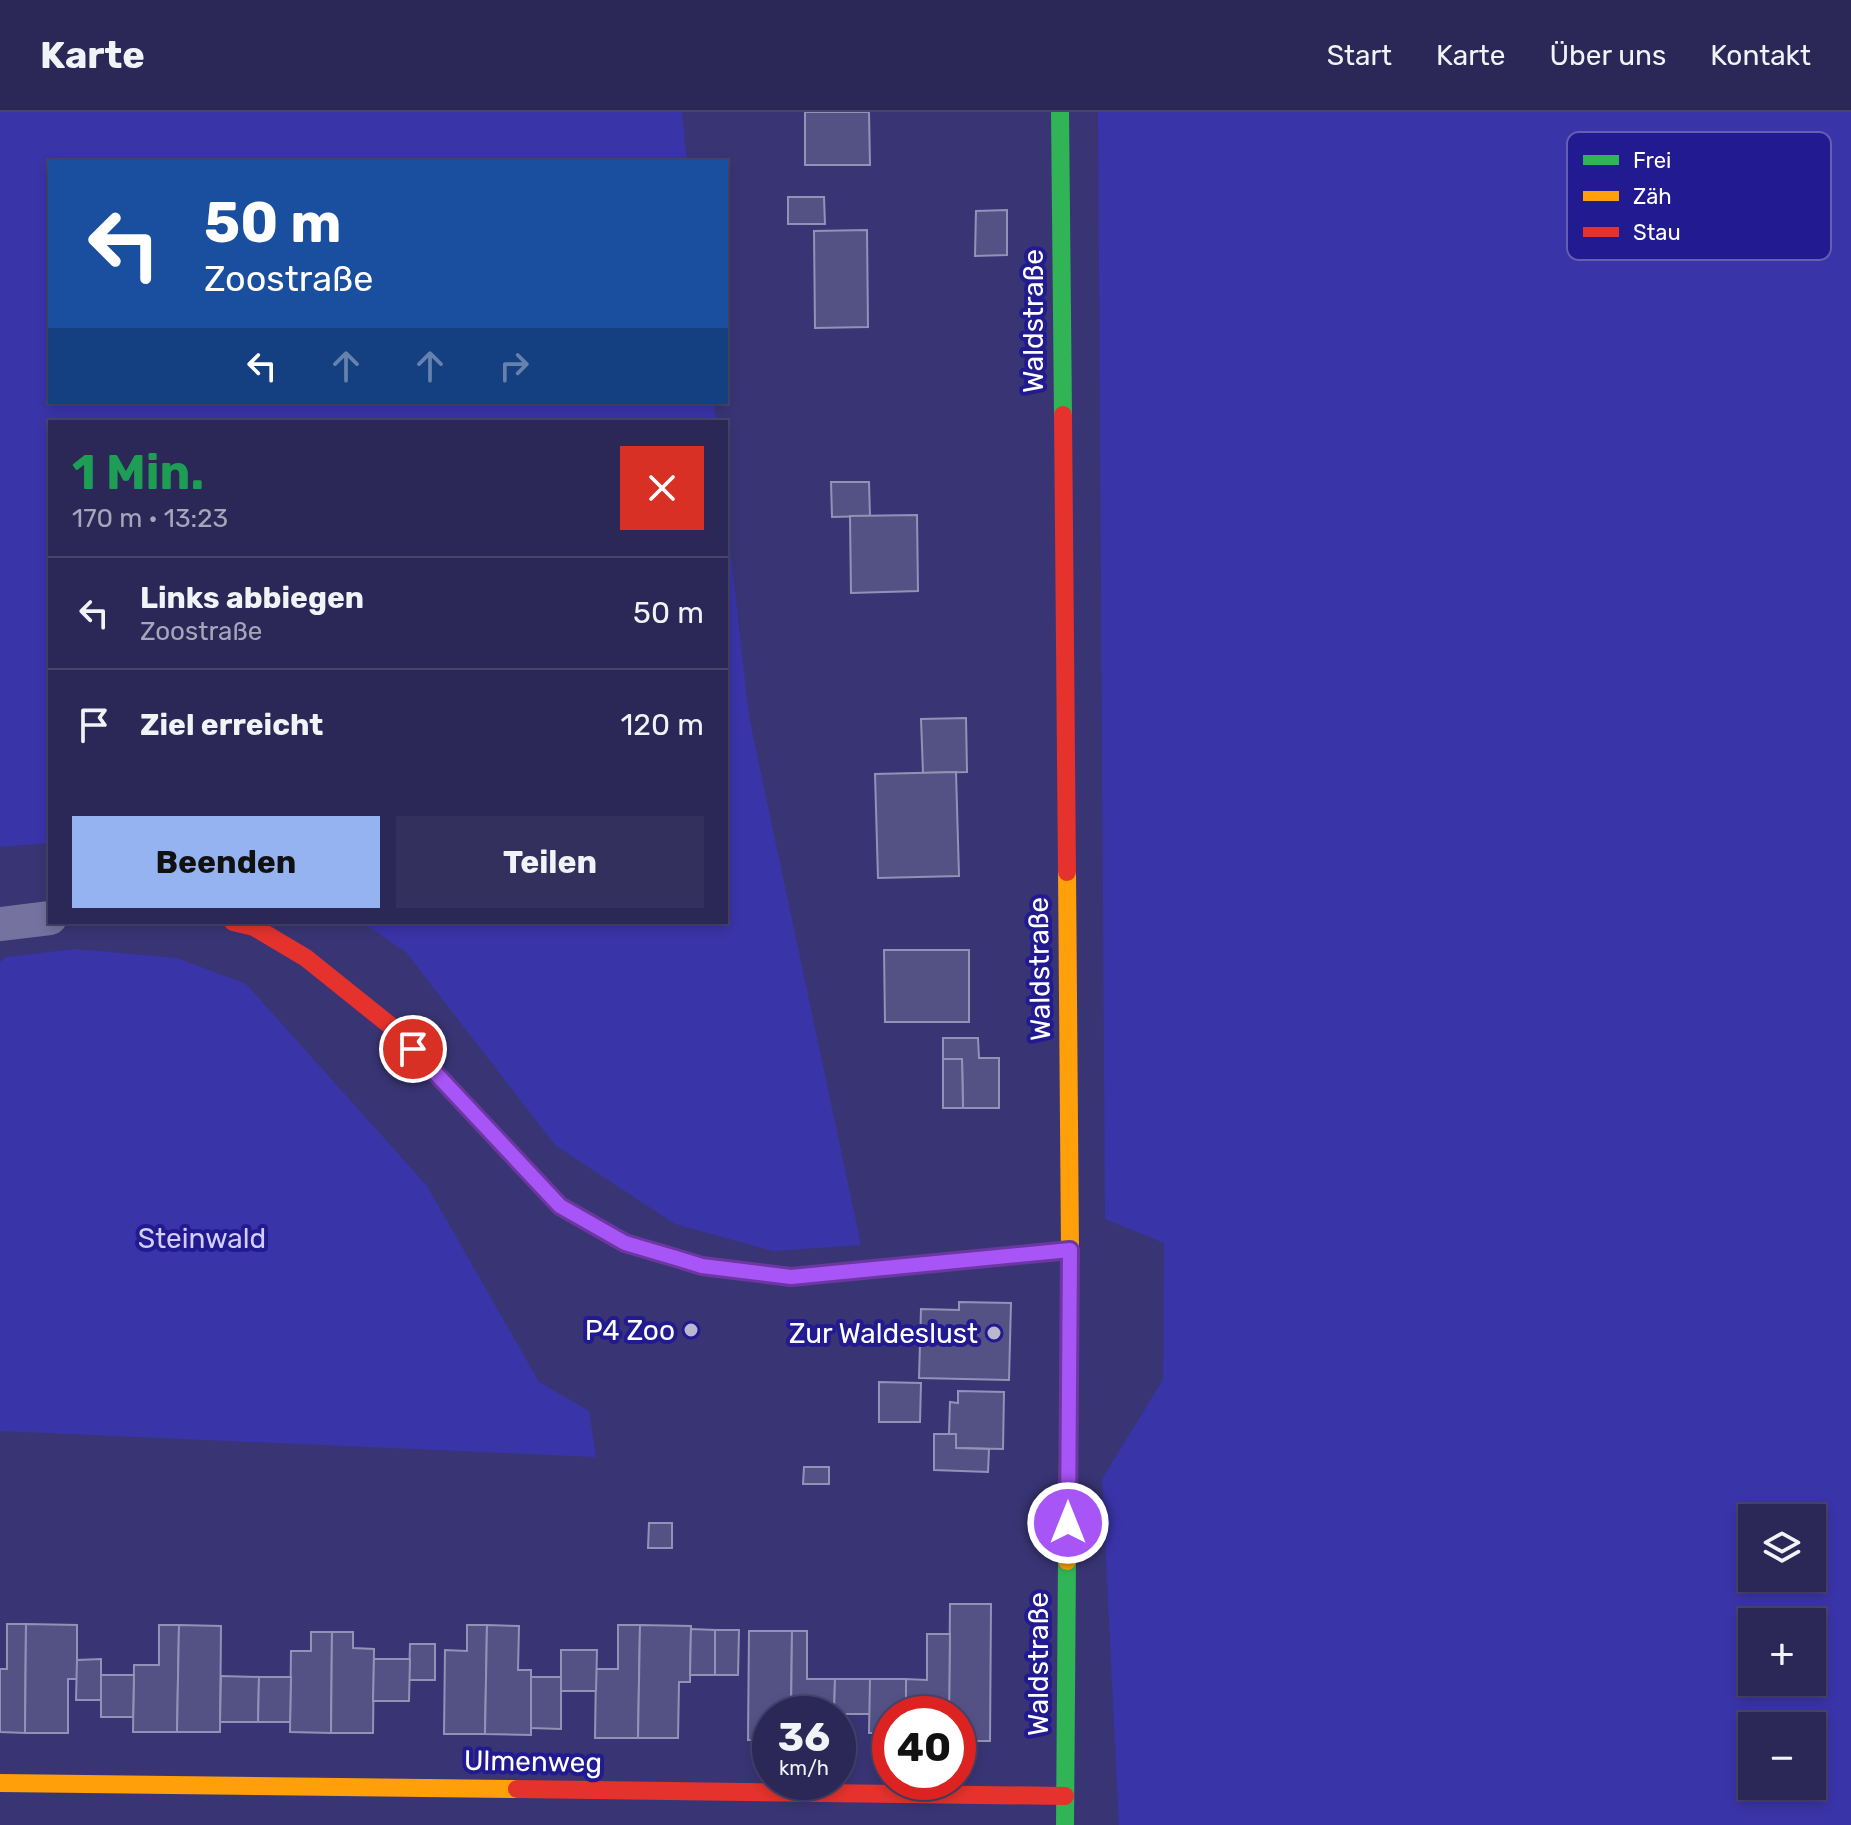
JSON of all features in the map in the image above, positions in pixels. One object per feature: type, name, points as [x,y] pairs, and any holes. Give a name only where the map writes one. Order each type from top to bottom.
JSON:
[{"type":"street","name":"Waldstraße","points":[[1060,112],[1070,1250],[1065,1825]]},
{"type":"street","points":[[0,924],[48,918]]},
{"type":"street","points":[[241,924],[254,927],[306,958],[392,1027],[560,1206],[625,1243],[702,1266],[791,1277],[1070,1250]]},
{"type":"street","name":"Ulmenweg","points":[[0,1783],[1065,1796]]},
{"type":"green space","points":[[0,112],[682,112],[687,160],[48,160],[48,404],[714,404],[716,420],[48,420],[48,843],[0,847]]},
{"type":"green space","points":[[1098,112],[1851,112],[1851,1825],[1119,1825],[1102,1479],[1163,1380],[1164,1243],[1105,1219]]},
{"type":"green space","points":[[728,529],[749,717],[861,1245],[773,1251],[675,1224],[555,1145],[406,952],[364,924],[728,924]]},
{"type":"green space","name":"Steinwald","points":[[75,949],[177,958],[246,984],[427,1186],[539,1382],[589,1411],[596,1457],[0,1431],[0,962],[6,957]]},
{"type":"building","points":[[805,112],[869,112],[870,165],[805,165]]},
{"type":"building","points":[[788,197],[824,197],[825,224],[788,224]]},
{"type":"building","points":[[1007,210],[1007,255],[975,256],[976,211]]},
{"type":"building","points":[[867,230],[868,327],[815,328],[814,231]]},
{"type":"building","points":[[831,482],[869,482],[870,516],[832,517]]},
{"type":"building","points":[[917,515],[918,591],[851,593],[850,516]]},
{"type":"building","points":[[966,718],[967,772],[923,773],[921,719]]},
{"type":"building","points":[[956,772],[959,876],[878,878],[875,774]]},
{"type":"building","points":[[884,950],[969,950],[969,1022],[885,1022]]},
{"type":"building","points":[[943,1038],[978,1038],[979,1058],[999,1058],[999,1108],[963,1108],[962,1059],[943,1059]]},
{"type":"building","points":[[943,1059],[962,1059],[963,1108],[943,1108]]},
{"type":"building","points":[[959,1302],[1011,1303],[1009,1380],[919,1378],[921,1309],[959,1310]]},
{"type":"building","points":[[879,1382],[921,1383],[920,1422],[879,1422]]},
{"type":"building","points":[[958,1391],[1004,1392],[1003,1449],[956,1448],[956,1434],[949,1434],[950,1402],[958,1403]]},
{"type":"building","points":[[934,1434],[956,1434],[956,1448],[989,1449],[988,1472],[934,1470]]},
{"type":"building","points":[[804,1467],[829,1467],[829,1484],[803,1484]]},
{"type":"building","points":[[649,1523],[672,1523],[672,1548],[648,1548]]},
{"type":"building","points":[[950,1604],[991,1604],[990,1741],[976,1741],[976,1696],[949,1696]]},
{"type":"building","points":[[7,1624],[26,1624],[25,1733],[0,1732],[0,1669],[7,1669]]},
{"type":"building","points":[[26,1624],[77,1625],[77,1679],[68,1679],[68,1733],[25,1733]]},
{"type":"building","points":[[159,1625],[179,1625],[177,1732],[133,1732],[134,1665],[159,1665]]},
{"type":"building","points":[[179,1625],[221,1626],[220,1732],[177,1732]]},
{"type":"building","points":[[467,1625],[487,1625],[485,1734],[444,1734],[445,1650],[467,1651]]},
{"type":"building","points":[[487,1625],[519,1626],[518,1670],[531,1670],[531,1735],[485,1734]]},
{"type":"building","points":[[618,1625],[640,1625],[638,1738],[595,1738],[596,1669],[618,1669]]},
{"type":"building","points":[[640,1625],[691,1626],[690,1682],[679,1682],[678,1738],[638,1738]]},
{"type":"building","points":[[691,1629],[715,1630],[715,1675],[690,1675]]},
{"type":"building","points":[[715,1630],[739,1630],[738,1675],[715,1675]]},
{"type":"building","points":[[749,1631],[792,1631],[791,1696],[752,1696],[752,1740],[748,1740]]},
{"type":"building","points":[[792,1631],[807,1631],[807,1679],[835,1679],[835,1696],[791,1696]]},
{"type":"building","points":[[311,1632],[332,1632],[331,1733],[290,1732],[291,1651],[311,1651]]},
{"type":"building","points":[[332,1632],[353,1632],[353,1648],[374,1649],[373,1733],[331,1733]]},
{"type":"building","points":[[927,1634],[950,1634],[949,1696],[906,1696],[906,1679],[927,1680]]},
{"type":"building","points":[[410,1644],[435,1644],[435,1680],[409,1680]]},
{"type":"building","points":[[561,1650],[597,1650],[596,1691],[561,1691]]},
{"type":"building","points":[[101,1659],[101,1700],[76,1700],[77,1660]]},
{"type":"building","points":[[374,1659],[410,1659],[409,1701],[373,1701]]},
{"type":"building","points":[[101,1675],[134,1675],[133,1717],[101,1717]]},
{"type":"building","points":[[221,1676],[259,1677],[258,1722],[220,1722]]},
{"type":"building","points":[[259,1677],[291,1677],[290,1722],[258,1722]]},
{"type":"building","points":[[531,1677],[561,1677],[561,1729],[531,1728]]},
{"type":"building","points":[[835,1679],[870,1679],[870,1714],[856,1714],[856,1696],[835,1696]]},
{"type":"building","points":[[870,1679],[906,1679],[906,1696],[872,1696],[872,1733],[869,1733]]},
{"type":"traffic: fast","points":[[1060,112],[1063,415]]},
{"type":"traffic: fast","points":[[624,1243],[702,1266],[791,1277],[935,1263]]},
{"type":"traffic: fast","points":[[1065,1825],[1067,1561]]},
{"type":"traffic: slow","points":[[1067,872],[1070,1250],[1067,1561]]},
{"type":"traffic: slow","points":[[935,1263],[1070,1250]]},
{"type":"traffic: slow","points":[[0,1783],[517,1789]]},
{"type":"traffic: jam","points":[[1063,415],[1067,872]]},
{"type":"traffic: jam","points":[[241,924],[254,927],[306,958],[392,1027],[560,1206],[624,1243]]},
{"type":"traffic: jam","points":[[517,1789],[1065,1796]]},
{"type":"place","name":"P4 Zoo","points":[[691,1330]]},
{"type":"place","name":"Zur Waldeslust","points":[[994,1333]]},
{"type":"route","points":[[413,1049],[560,1206],[625,1243],[702,1266],[791,1277],[1070,1250],[1068,1523]]}]
